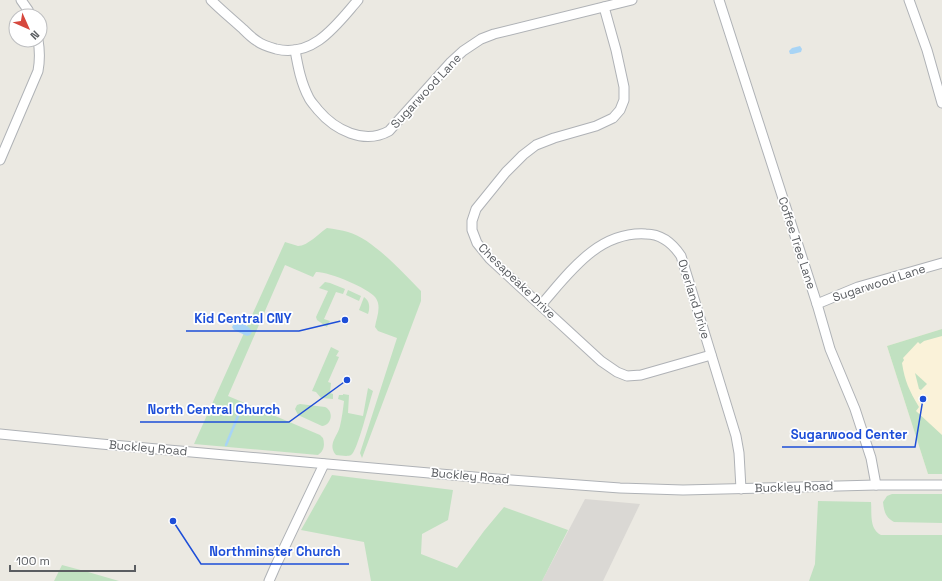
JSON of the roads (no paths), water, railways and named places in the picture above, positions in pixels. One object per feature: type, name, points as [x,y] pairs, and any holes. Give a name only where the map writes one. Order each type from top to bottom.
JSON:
[{"type":"street","points":[[211,0],[257,41],[267,47],[282,50],[305,48],[318,41],[334,28],[358,0]]},
{"type":"street","name":"Sugarwood Lane","points":[[295,50],[301,80],[310,99],[322,114],[345,131],[358,136],[373,137],[382,135],[389,131],[451,62],[463,51],[481,39],[494,34],[632,0]]},
{"type":"street","name":"Coffee Tree Lane","points":[[719,0],[817,304],[830,349],[855,409],[871,458],[876,485]]},
{"type":"street","points":[[909,0],[927,50],[942,103]]},
{"type":"street","name":"Chesapeake Drive","points":[[604,7],[616,50],[624,87],[624,100],[620,110],[613,118],[596,126],[554,138],[536,145],[523,155],[506,172],[476,209],[472,221],[472,230],[476,243],[490,259],[601,361],[617,372],[627,376],[641,375],[711,355]]},
{"type":"street","points":[[0,160],[38,71],[40,48]]},
{"type":"street","name":"Overland Drive","points":[[541,305],[571,270],[584,258],[603,244],[622,236],[640,233],[653,234],[666,240],[678,251],[681,256],[736,436],[739,453],[741,489]]},
{"type":"street","name":"Sugarwood Lane","points":[[817,304],[858,287],[942,263]]},
{"type":"street","name":"Buckley Road","points":[[0,434],[324,464],[620,488],[683,490],[876,485],[942,485]]},
{"type":"street","points":[[269,581],[324,464]]},
{"type":"water","points":[[800,46],[802,49],[801,52],[790,54],[789,51],[792,48]]},
{"type":"water","points":[[235,322],[247,326],[252,332],[250,335],[247,336],[234,330],[232,327]]},
{"type":"waterway","points":[[226,445],[243,404]]},
{"type":"place","name":"Kid Central CNY","points":[[345,320]]},
{"type":"place","name":"North Central Church","points":[[347,380]]},
{"type":"place","name":"Sugarwood Center","points":[[923,399]]},
{"type":"place","name":"Northminster Church","points":[[173,521]]}]
